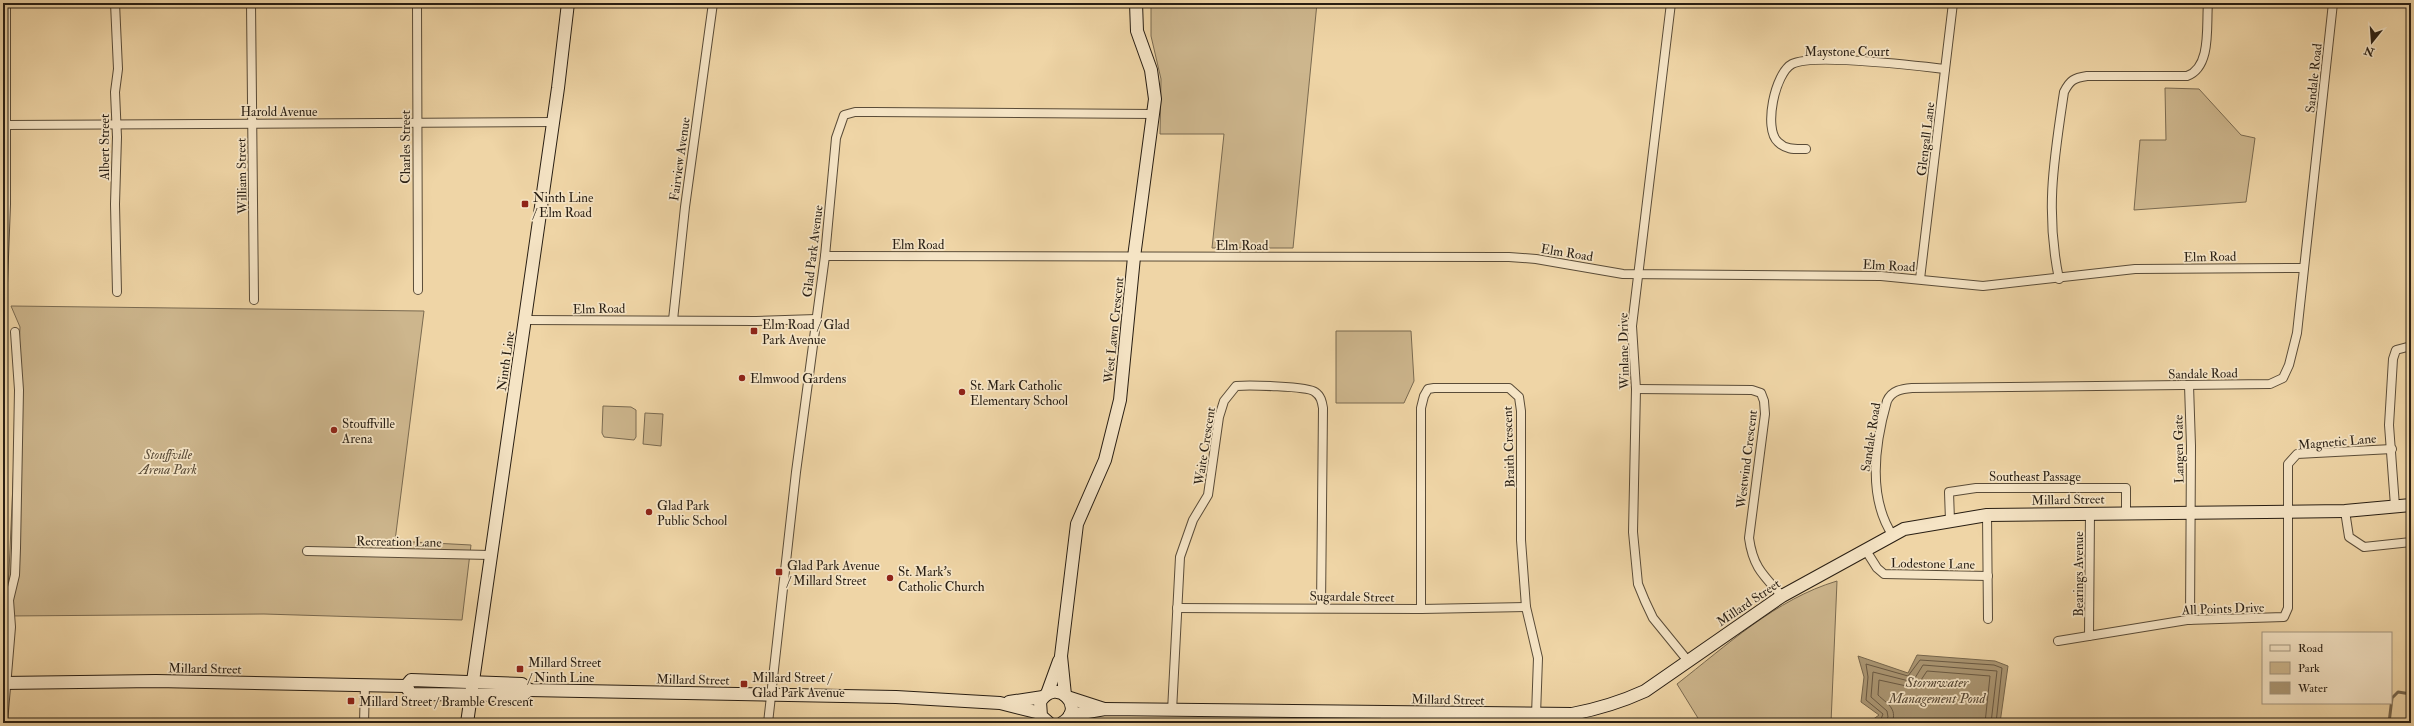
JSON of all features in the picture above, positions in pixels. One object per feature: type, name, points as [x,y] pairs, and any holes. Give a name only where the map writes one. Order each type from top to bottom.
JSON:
[{"type":"street","points":[[3,283],[6,125],[6,3]]},
{"type":"street","name":"Albert Street","points":[[115,3],[118,69],[115,92],[117,124],[115,204],[117,292]]},
{"type":"street","name":"William Street","points":[[251,3],[254,300]]},
{"type":"street","name":"Charles Street","points":[[417,3],[418,290]]},
{"type":"street","name":"Ninth Line","points":[[467,723],[553,122],[568,3]]},
{"type":"street","name":"Fairview Avenue","points":[[673,320],[685,207],[713,3]]},
{"type":"street","name":"West Lawn Crescent","points":[[1066,721],[1072,706],[1066,696],[1061,656],[1077,524],[1106,460],[1120,400],[1134,256],[1153,114],[1155,88],[1152,70],[1136,31],[1136,3]]},
{"type":"street","name":"Winlane Drive","points":[[1671,3],[1632,326],[1636,389],[1633,532],[1638,584],[1653,618],[1688,661]]},
{"type":"street","name":"Glengall Lane","points":[[1920,279],[1953,3]]},
{"type":"street","points":[[2059,279],[2050,203],[2053,164],[2064,92],[2069,82],[2075,78],[2087,76],[2187,76],[2193,74],[2200,67],[2203,57],[2208,3]]},
{"type":"street","name":"Sandale Road","points":[[1893,536],[1878,501],[1876,476],[1885,410],[1888,398],[1896,391],[1912,388],[2270,384],[2283,378],[2288,371],[2297,337],[2303,268],[2333,3]]},
{"type":"street","name":"Maystone Court","points":[[1806,149],[1787,149],[1776,141],[1771,129],[1776,89],[1784,71],[1793,64],[1829,61],[1888,63],[1945,69]]},
{"type":"street","name":"Glad Park Avenue","points":[[768,723],[796,465],[824,256],[836,138],[844,115],[855,112],[1153,114]]},
{"type":"street","name":"Harold Avenue","points":[[6,125],[553,122]]},
{"type":"street","name":"Elm Road","points":[[824,256],[1509,257],[1536,259],[1623,274],[1817,274],[1920,279],[1952,285],[1983,286],[2059,279],[2135,269],[2303,268]]},
{"type":"street","name":"Elm Road","points":[[525,320],[816,320]]},
{"type":"street","points":[[4,723],[4,683],[11,627],[10,600],[15,575],[16,548],[19,390],[15,332]]},
{"type":"street","points":[[2395,506],[2389,424],[2393,359],[2396,350],[2411,346]]},
{"type":"street","name":"Waite Crescent","points":[[1172,711],[1180,557],[1193,520],[1208,495],[1221,412],[1224,401],[1236,386],[1246,385],[1302,388],[1314,390],[1321,397],[1323,408],[1321,608]]},
{"type":"street","name":"Langen Gate","points":[[2189,385],[2191,446],[2190,620]]},
{"type":"street","name":"Braith Crescent","points":[[1421,609],[1421,408],[1426,393],[1428,389],[1434,388],[1509,388],[1515,391],[1519,397],[1522,411],[1521,540],[1526,607],[1538,658],[1536,714]]},
{"type":"street","name":"Westwind Crescent","points":[[1636,389],[1746,390],[1760,393],[1764,401],[1765,414],[1749,538],[1752,557],[1758,570],[1782,596]]},
{"type":"street","name":"Magnetic Lane","points":[[2288,512],[2288,464],[2297,454],[2392,449]]},
{"type":"street","name":"Southeast Passage","points":[[1950,521],[1948,492],[1976,488],[2126,488],[2126,512]]},
{"type":"street","name":"Millard Street","points":[[4,683],[156,681],[406,686],[411,680],[472,687],[522,684],[529,690],[896,697],[1000,703],[1045,696],[1056,692],[1105,709],[1385,718],[1572,714],[1595,710],[1621,702],[1645,691],[1782,596],[1865,549],[1893,536],[1904,529],[1987,515],[2090,512],[2190,513],[2345,511],[2411,505]]},
{"type":"street","points":[[2345,511],[2349,537],[2359,545],[2364,547],[2411,542]]},
{"type":"street","name":"Bearings Avenue","points":[[2089,636],[2090,512]]},
{"type":"street","name":"All Points Drive","points":[[2058,641],[2190,620],[2273,619],[2286,616],[2288,608],[2288,512]]},
{"type":"street","points":[[1987,515],[1988,620]]},
{"type":"street","name":"Lodestone Lane","points":[[1865,549],[1877,568],[1884,574],[1988,576]]},
{"type":"street","name":"Recreation Lane","points":[[307,551],[490,556]]},
{"type":"street","name":"Sugardale Street","points":[[1177,608],[1421,609],[1526,607]]},
{"type":"street","name":"West Lawn Crescent","points":[[1044,720],[1040,702],[1045,696],[1061,656]]},
{"type":"street","points":[[364,723],[365,684]]},
{"type":"street","name":"Millard Street","points":[[1000,703],[1044,720]]},
{"type":"street","name":"Millard Street","points":[[1066,721],[1105,709]]},
{"type":"green space","points":[[1151,3],[1317,3],[1293,248],[1212,248],[1224,134],[1160,134],[1161,79],[1151,36]]},
{"type":"green space","points":[[2165,88],[2199,89],[2241,135],[2255,138],[2246,202],[2134,210],[2140,140],[2166,140]]},
{"type":"green space","name":"Stouffville Arena Park","points":[[11,306],[424,311],[395,541],[471,545],[462,620],[264,614],[7,616],[20,327]]},
{"type":"green space","points":[[1336,331],[1411,331],[1414,381],[1404,403],[1336,403]]},
{"type":"green space","points":[[603,406],[631,407],[636,410],[636,437],[634,440],[604,437],[602,433]]},
{"type":"green space","points":[[645,413],[663,414],[661,446],[643,444]]},
{"type":"green space","points":[[1837,581],[1831,723],[1701,723],[1677,684],[1733,639],[1772,611],[1793,599]]},
{"type":"water","name":"Stormwater Management Pond","points":[[1917,655],[1995,661],[2008,666],[2000,723],[1868,723],[1879,715],[1861,702],[1864,677],[1858,656],[1908,673]]},
{"type":"waterway","points":[[2392,698],[2398,692],[2411,694]]},
{"type":"waterway","points":[[2389,723],[2391,704]]},
{"type":"place","name":"Ninth Line / Elm Road","points":[[525,204]]},
{"type":"place","name":"Elm Road / Glad Park Avenue","points":[[754,331]]},
{"type":"place","name":"Elmwood Gardens","points":[[742,378]]},
{"type":"place","name":"St. Mark Catholic Elementary School","points":[[962,392]]},
{"type":"place","name":"Stouffville Arena","points":[[334,430]]},
{"type":"place","name":"Glad Park Public School","points":[[649,512]]},
{"type":"place","name":"Glad Park Avenue / Millard Street","points":[[779,572]]},
{"type":"place","name":"St. Mark's Catholic Church","points":[[890,578]]},
{"type":"place","name":"Millard Street / Ninth Line","points":[[520,669]]},
{"type":"place","name":"Millard Street / Glad Park Avenue","points":[[744,684]]},
{"type":"place","name":"Millard Street / Bramble Crescent","points":[[351,701]]}]
